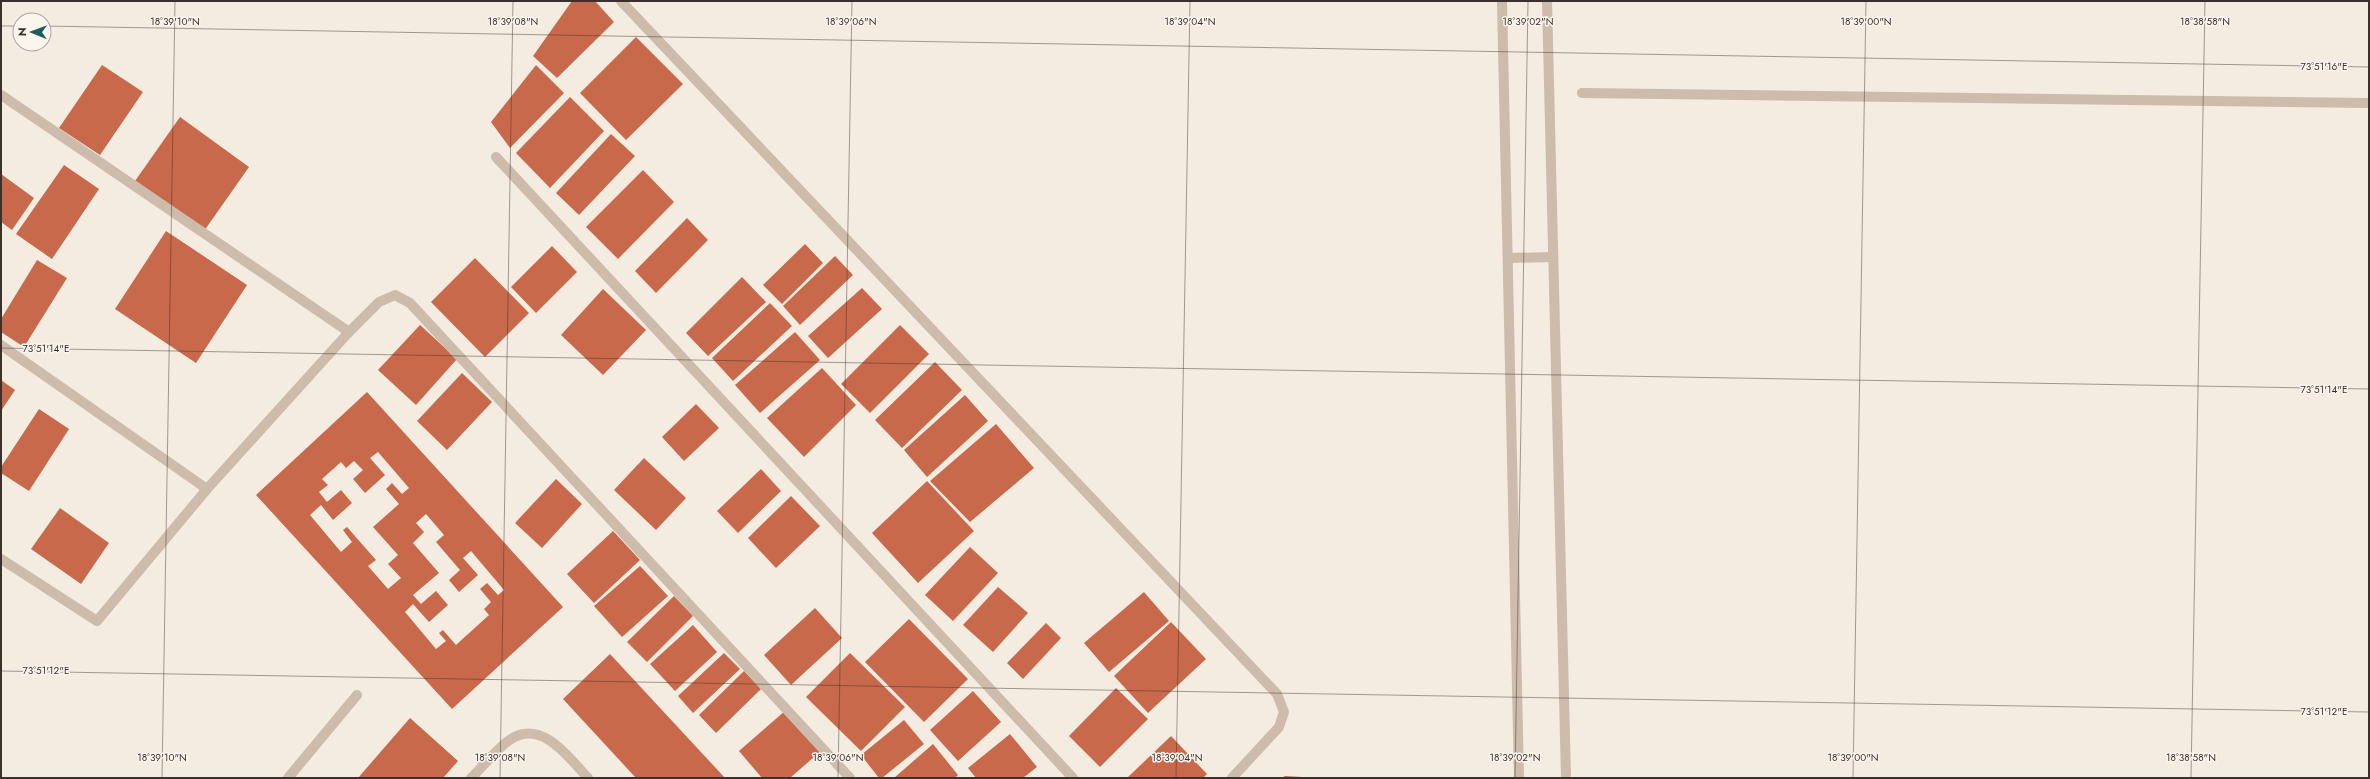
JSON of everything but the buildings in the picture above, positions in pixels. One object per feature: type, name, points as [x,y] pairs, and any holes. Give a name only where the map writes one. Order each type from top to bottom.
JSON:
[{"type":"street","points":[[621,1],[1277,694],[1284,712],[1279,727],[1232,778]]},
{"type":"street","points":[[1502,1],[1519,778]]},
{"type":"street","points":[[1547,1],[1566,778]]},
{"type":"street","points":[[1582,94],[2369,103]]},
{"type":"street","points":[[1,95],[349,332]]},
{"type":"street","points":[[496,157],[1073,778]]},
{"type":"street","points":[[1508,258],[1553,257]]},
{"type":"street","points":[[1,559],[97,621],[207,489],[349,332],[378,302],[395,295],[410,303],[850,778]]},
{"type":"street","points":[[1,345],[207,489]]},
{"type":"street","points":[[288,778],[357,696]]},
{"type":"street","points":[[472,778],[511,739],[531,732],[550,740],[588,778]]}]
